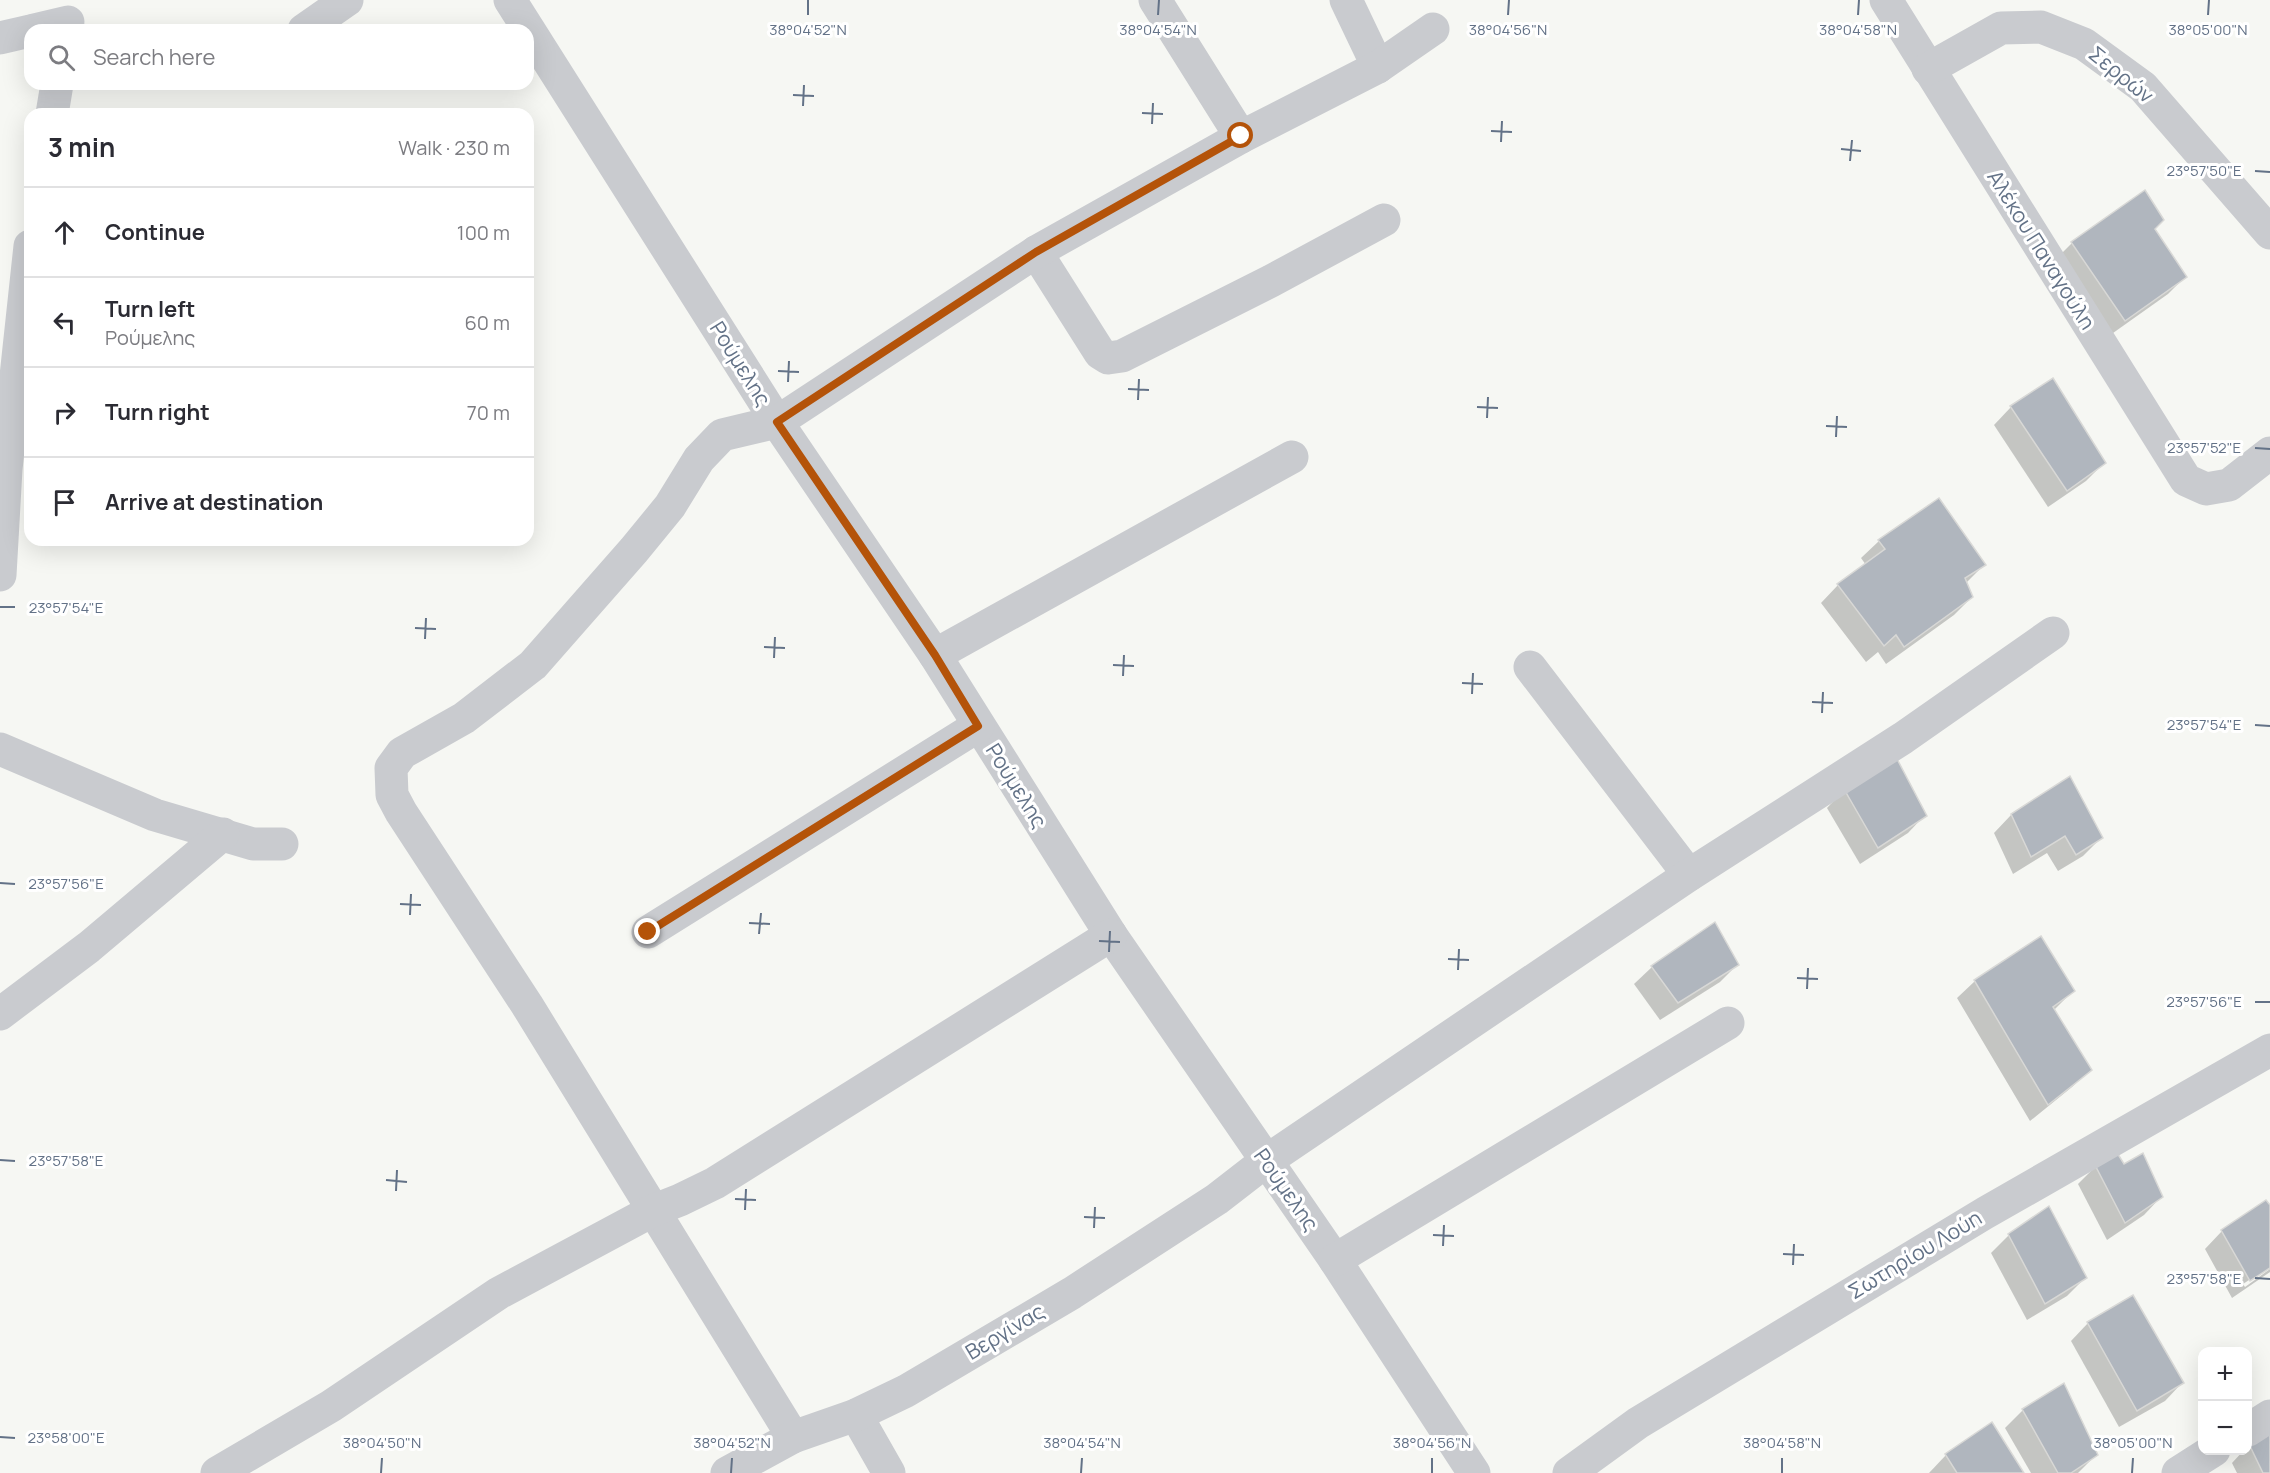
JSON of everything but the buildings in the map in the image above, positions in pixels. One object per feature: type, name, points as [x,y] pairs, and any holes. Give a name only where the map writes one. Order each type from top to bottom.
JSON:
[{"type":"street","points":[[313,24],[347,0]]},
{"type":"street","name":"Ρούμελης","points":[[510,0],[525,24]]},
{"type":"street","points":[[1155,0],[1241,136]]},
{"type":"street","points":[[1346,0],[1378,68]]},
{"type":"street","name":"Αλέκου Παναγούλη","points":[[1886,0],[2186,480],[2206,489],[2229,485],[2270,453]]},
{"type":"street","points":[[49,24],[69,17]]},
{"type":"street","name":"Σερρών","points":[[1928,69],[2001,28],[2041,27],[2084,44],[2142,87],[2270,233]]},
{"type":"street","points":[[793,1437],[527,1005],[401,812],[392,795],[391,768],[402,753],[464,718],[533,665],[634,550],[670,506],[699,459],[722,435],[777,422],[1036,252],[1241,136],[1378,68],[1433,29]]},
{"type":"street","points":[[0,38],[24,32]]},
{"type":"street","name":"Ρούμελης","points":[[534,38],[777,422],[935,655],[1111,935],[1335,1260],[1474,1473]]},
{"type":"street","points":[[53,108],[56,90]]},
{"type":"street","points":[[1036,252],[1100,353],[1108,358],[1122,356],[1271,281],[1384,220]]},
{"type":"street","points":[[0,575],[7,403],[24,287]]},
{"type":"street","points":[[935,655],[1292,457]]},
{"type":"street","name":"Βεργίνας","points":[[727,1473],[793,1437],[856,1415],[906,1391],[1072,1293],[1217,1199],[1266,1161],[1689,875],[1903,738],[2054,633]]},
{"type":"street","points":[[1530,667],[1689,875]]},
{"type":"street","points":[[648,932],[978,726]]},
{"type":"street","points":[[0,749],[155,815],[254,844],[282,844]]},
{"type":"street","points":[[0,1014],[89,947],[223,834]]},
{"type":"street","points":[[217,1473],[331,1406],[499,1293],[652,1211],[715,1183],[1111,935]]},
{"type":"street","points":[[1335,1260],[1728,1023]]},
{"type":"street","name":"Σωτηρίου Λούη","points":[[1569,1473],[1638,1423],[1984,1213],[2270,1050]]},
{"type":"street","points":[[856,1415],[889,1473]]},
{"type":"street","points":[[2252,1427],[2270,1416]]},
{"type":"street","points":[[2178,1473],[2206,1455]]},
{"type":"route","points":[[648,932],[978,726],[935,655],[777,422],[1036,252],[1241,136]]}]
